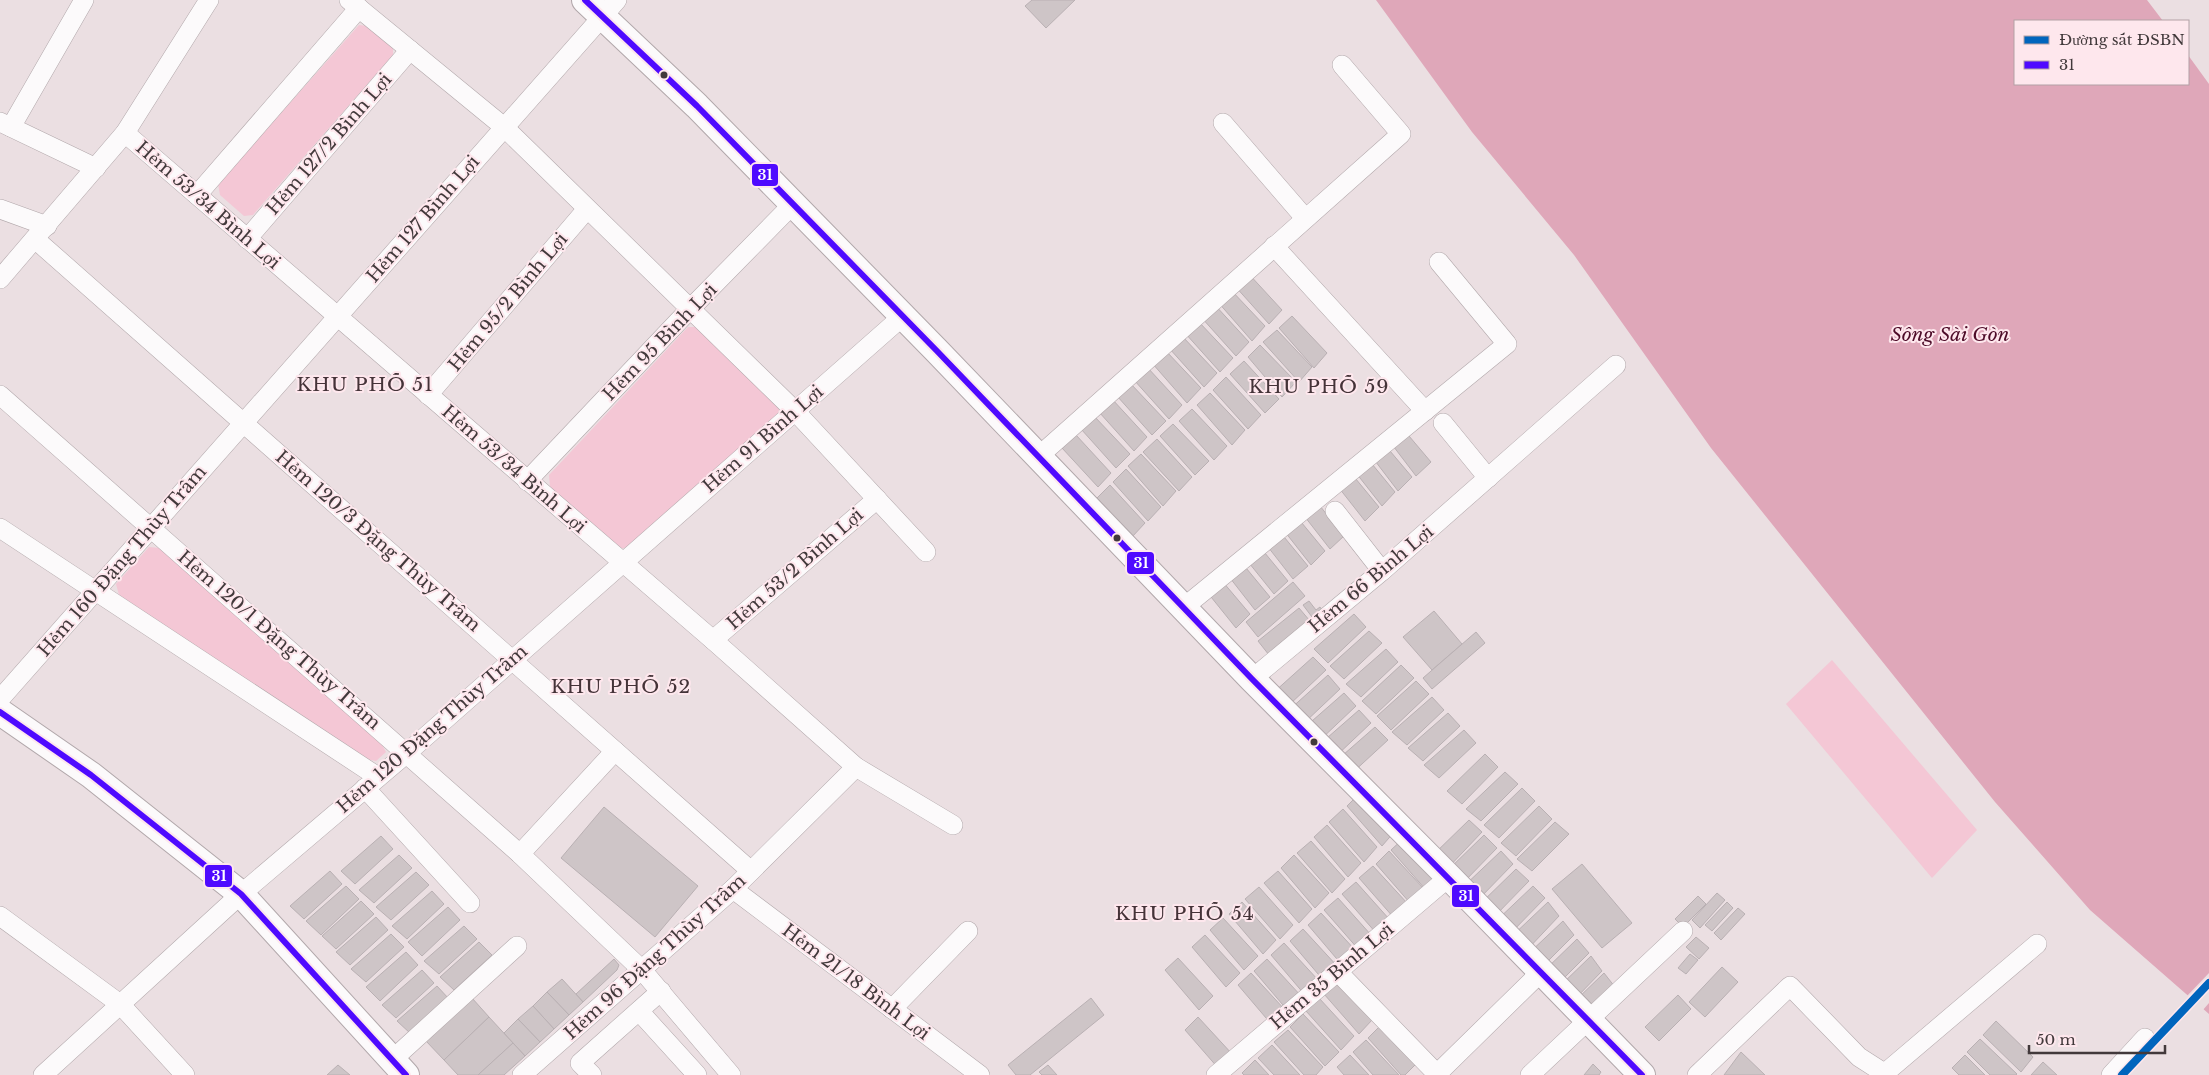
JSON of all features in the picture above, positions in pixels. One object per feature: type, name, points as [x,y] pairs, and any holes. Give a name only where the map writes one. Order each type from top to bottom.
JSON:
[{"type":"street","points":[[84,0],[6,125],[96,168]]},
{"type":"street","points":[[0,279],[126,133],[209,0]]},
{"type":"street","points":[[197,196],[354,4],[504,127],[690,309]]},
{"type":"street","points":[[601,5],[1039,456],[1252,679],[1642,1075]]},
{"type":"street","name":"Hẻm 127 Bình Lợi","points":[[244,423],[504,127],[601,5]]},
{"type":"street","name":"Hẻm 127/2 Bình Lợi","points":[[247,239],[410,50]]},
{"type":"street","points":[[1039,456],[1401,134],[1342,65]]},
{"type":"street","points":[[1223,122],[1305,218]]},
{"type":"street","name":"Hẻm 53/34 Bình Lợi","points":[[126,133],[713,640],[856,767],[953,825]]},
{"type":"street","name":"Hẻm 95 Bình Lợi","points":[[527,481],[690,309],[793,204]]},
{"type":"street","points":[[0,209],[41,232]]},
{"type":"street","name":"Hẻm 95/2 Bình Lợi","points":[[428,395],[587,209]]},
{"type":"street","name":"Hẻm 120/3 Đặng Thùy Trâm","points":[[41,232],[244,423],[512,660]]},
{"type":"street","points":[[1274,246],[1424,411]]},
{"type":"street","points":[[1183,608],[1506,344],[1439,262]]},
{"type":"street","name":"Hẻm 53/2 Bình Lợi","points":[[690,309],[795,411],[926,552]]},
{"type":"street","name":"Hẻm 91 Bình Lợi","points":[[622,563],[903,316]]},
{"type":"street","name":"Hẻm 66 Bình Lợi","points":[[1252,679],[1382,571],[1616,365]]},
{"type":"street","name":"Hẻm 120/1 Đặng Thùy Trâm","points":[[0,395],[520,854],[642,970],[731,1075]]},
{"type":"street","name":"Hẻm 160 Đặng Thùy Trâm","points":[[0,699],[244,423]]},
{"type":"street","points":[[1443,423],[1488,478]]},
{"type":"street","name":"Hẻm 53/2 Bình Lợi","points":[[713,640],[877,499]]},
{"type":"street","points":[[1335,511],[1382,571]]},
{"type":"street","points":[[0,528],[96,591],[372,782],[470,903]]},
{"type":"street","name":"Hẻm 120 Đặng Thùy Trâm","points":[[43,1075],[241,894],[407,753],[622,563]]},
{"type":"street","name":"Hẻm 96 Đặng Thùy Trâm","points":[[512,660],[751,871],[522,1075]]},
{"type":"street","points":[[0,712],[91,775],[241,894],[399,1067],[517,946]]},
{"type":"street","points":[[520,854],[615,751]]},
{"type":"street","points":[[751,871],[856,767]]},
{"type":"street","name":"Hẻm 35 Bình Lợi","points":[[1216,1075],[1449,877]]},
{"type":"street","name":"Hẻm 21/18 Bình Lợi","points":[[733,889],[980,1075]]},
{"type":"street","points":[[3,923],[120,1004],[184,1075]]},
{"type":"street","points":[[892,1009],[968,931]]},
{"type":"street","points":[[1530,1075],[1683,931]]},
{"type":"street","points":[[1697,1075],[1790,986],[1859,1057],[1886,1074],[2037,944]]},
{"type":"street","points":[[1338,972],[1438,1074],[1541,972]]},
{"type":"street","points":[[592,1075],[580,1063],[661,991]]},
{"type":"street","points":[[639,1011],[697,1075]]},
{"type":"street","points":[[2111,1075],[2145,1038]]},
{"type":"shaded area","points":[[359,25],[368,26],[393,46],[393,55],[253,215],[244,216],[220,195],[218,184]]},
{"type":"shaded area","points":[[688,327],[697,327],[780,407],[777,416],[629,547],[619,549],[550,488],[549,475]]},
{"type":"shaded area","points":[[149,547],[160,548],[381,743],[386,752],[376,761],[366,759],[119,595],[116,584]]},
{"type":"shaded area","points":[[1832,660],[1977,830],[1932,878],[1786,704]]},
{"type":"water","name":"Sông Sài Gòn","points":[[1376,0],[2147,0],[2162,20],[2014,20],[2014,85],[2189,85],[2189,56],[2209,84],[2209,1014],[2090,910],[1995,802],[1711,448],[1574,255],[1472,132]]},
{"type":"pier","points":[[2209,973],[2209,1003],[2202,1011],[2186,997]]},
{"type":"building","points":[[1032,0],[1075,0],[1046,28],[1025,6]]},
{"type":"building","points":[[1247,272],[1282,310],[1269,324],[1234,285]]},
{"type":"building","points":[[1230,289],[1265,326],[1252,341],[1217,301]]},
{"type":"building","points":[[1214,304],[1249,342],[1236,356],[1201,317]]},
{"type":"building","points":[[1292,316],[1327,353],[1314,368],[1279,328]]},
{"type":"building","points":[[1198,321],[1233,358],[1220,372],[1185,333]]},
{"type":"building","points":[[1277,330],[1312,367],[1299,382],[1263,342]]},
{"type":"building","points":[[1182,336],[1217,373],[1204,387],[1169,348]]},
{"type":"building","points":[[1260,345],[1296,382],[1282,397],[1248,357]]},
{"type":"building","points":[[1166,351],[1201,388],[1187,403],[1152,363]]},
{"type":"building","points":[[1244,361],[1279,399],[1265,413],[1230,374]]},
{"type":"building","points":[[1147,367],[1182,405],[1169,419],[1134,380]]},
{"type":"building","points":[[1226,377],[1261,415],[1248,429],[1213,390]]},
{"type":"building","points":[[1130,383],[1166,421],[1152,435],[1117,396]]},
{"type":"building","points":[[1210,393],[1245,430],[1232,445],[1197,405]]},
{"type":"building","points":[[1112,399],[1147,437],[1134,451],[1099,412]]},
{"type":"building","points":[[1192,409],[1227,446],[1214,460],[1179,421]]},
{"type":"building","points":[[1094,416],[1130,454],[1116,468],[1081,429]]},
{"type":"building","points":[[1398,423],[1431,462],[1416,476],[1384,434]]},
{"type":"building","points":[[1173,424],[1209,461],[1195,475],[1160,436]]},
{"type":"building","points":[[1076,435],[1111,473],[1098,487],[1062,448]]},
{"type":"building","points":[[1379,438],[1412,477],[1398,491],[1366,449]]},
{"type":"building","points":[[1157,439],[1192,477],[1179,491],[1143,452]]},
{"type":"building","points":[[1363,453],[1395,492],[1382,506],[1349,464]]},
{"type":"building","points":[[1141,454],[1176,491],[1163,506],[1128,466]]},
{"type":"building","points":[[1346,467],[1379,507],[1365,521],[1332,479]]},
{"type":"building","points":[[1126,469],[1161,507],[1148,521],[1113,482]]},
{"type":"building","points":[[1110,485],[1145,523],[1132,537],[1097,498]]},
{"type":"building","points":[[1312,496],[1344,536],[1330,549],[1298,508]]},
{"type":"building","points":[[1292,511],[1325,551],[1311,565],[1278,523]]},
{"type":"building","points":[[1275,526],[1308,566],[1293,579],[1261,538]]},
{"type":"building","points":[[1255,541],[1288,581],[1274,594],[1241,553]]},
{"type":"building","points":[[1237,557],[1270,597],[1255,610],[1223,569]]},
{"type":"building","points":[[1217,575],[1250,614],[1236,628],[1203,587]]},
{"type":"building","points":[[1293,582],[1305,596],[1258,637],[1246,622]]},
{"type":"building","points":[[1309,601],[1316,610],[1320,607],[1325,614],[1315,621],[1303,605]]},
{"type":"building","points":[[1299,608],[1310,621],[1269,655],[1258,641]]},
{"type":"building","points":[[1434,611],[1462,644],[1432,670],[1403,637]]},
{"type":"building","points":[[1354,614],[1366,627],[1328,663],[1314,649]]},
{"type":"building","points":[[1369,631],[1382,643],[1344,679],[1330,666]]},
{"type":"building","points":[[1476,632],[1485,643],[1432,689],[1423,678]]},
{"type":"building","points":[[1386,649],[1398,662],[1361,697],[1346,684]]},
{"type":"building","points":[[1313,657],[1326,670],[1288,706],[1273,693]]},
{"type":"building","points":[[1401,665],[1414,678],[1376,714],[1362,701]]},
{"type":"building","points":[[1328,675],[1340,689],[1303,724],[1288,711]]},
{"type":"building","points":[[1416,681],[1429,694],[1391,730],[1377,716]]},
{"type":"building","points":[[1344,693],[1356,706],[1318,742],[1304,728]]},
{"type":"building","points":[[1432,697],[1444,710],[1407,745],[1392,732]]},
{"type":"building","points":[[1359,710],[1371,723],[1334,758],[1319,745]]},
{"type":"building","points":[[1448,713],[1460,726],[1423,761],[1408,748]]},
{"type":"building","points":[[1375,727],[1388,740],[1350,775],[1335,762]]},
{"type":"building","points":[[1464,730],[1476,743],[1439,778],[1424,765]]},
{"type":"building","points":[[1485,754],[1498,767],[1462,804],[1447,791]]},
{"type":"building","points":[[1505,772],[1518,784],[1481,821],[1466,809]]},
{"type":"building","points":[[1522,788],[1535,801],[1499,838],[1484,825]]},
{"type":"building","points":[[1360,793],[1395,831],[1382,846],[1347,806]]},
{"type":"building","points":[[1539,806],[1552,819],[1516,856],[1501,843]]},
{"type":"building","points":[[604,807],[698,886],[655,937],[561,858]]},
{"type":"building","points":[[1343,809],[1377,847],[1364,862],[1329,822]]},
{"type":"building","points":[[1469,820],[1482,832],[1446,870],[1431,857]]},
{"type":"building","points":[[1555,822],[1569,834],[1532,871],[1517,859]]},
{"type":"building","points":[[1327,825],[1361,863],[1348,877],[1314,837]]},
{"type":"building","points":[[1484,835],[1497,848],[1461,885],[1446,872]]},
{"type":"building","points":[[381,836],[393,849],[355,884],[341,871]]},
{"type":"building","points":[[1405,837],[1439,875],[1426,890],[1391,850]]},
{"type":"building","points":[[1311,841],[1345,879],[1332,893],[1297,853]]},
{"type":"building","points":[[1389,851],[1424,889],[1410,903],[1376,864]]},
{"type":"building","points":[[1501,851],[1513,864],[1477,901],[1462,888]]},
{"type":"building","points":[[399,855],[412,868],[374,903],[359,890]]},
{"type":"building","points":[[1294,855],[1329,893],[1315,908],[1281,868]]},
{"type":"building","points":[[1582,864],[1632,923],[1602,948],[1552,889]]},
{"type":"building","points":[[1373,866],[1408,904],[1394,918],[1359,878]]},
{"type":"building","points":[[1516,869],[1529,881],[1493,918],[1478,906]]},
{"type":"building","points":[[330,871],[342,884],[304,919],[290,906]]},
{"type":"building","points":[[1278,871],[1312,909],[1299,923],[1264,883]]},
{"type":"building","points":[[416,872],[429,885],[391,920],[376,907]]},
{"type":"building","points":[[1356,882],[1390,920],[1377,934],[1342,894]]},
{"type":"building","points":[[346,886],[359,899],[321,935],[306,921]]},
{"type":"building","points":[[1533,886],[1545,898],[1509,935],[1494,923]]},
{"type":"building","points":[[1259,887],[1293,925],[1280,939],[1245,899]]},
{"type":"building","points":[[432,891],[444,904],[407,939],[392,926]]},
{"type":"building","points":[[1717,893],[1725,900],[1700,928],[1692,920]]},
{"type":"building","points":[[1698,896],[1706,904],[1683,927],[1675,919]]},
{"type":"building","points":[[1338,898],[1372,936],[1359,950],[1324,910]]},
{"type":"building","points":[[361,901],[374,914],[336,949],[322,936]]},
{"type":"building","points":[[1242,902],[1276,940],[1263,954],[1229,914]]},
{"type":"building","points":[[1548,902],[1559,916],[1526,951],[1510,938]]},
{"type":"building","points":[[1727,902],[1733,908],[1712,931],[1705,925]]},
{"type":"building","points":[[448,907],[460,920],[422,956],[408,942]]},
{"type":"building","points":[[1738,908],[1745,914],[1721,940],[1714,933]]},
{"type":"building","points":[[1321,913],[1356,951],[1342,965],[1308,925]]},
{"type":"building","points":[[376,917],[388,930],[350,965],[336,952]]},
{"type":"building","points":[[1223,918],[1258,956],[1244,970],[1210,930]]},
{"type":"building","points":[[1563,921],[1574,935],[1542,967],[1527,955]]},
{"type":"building","points":[[464,926],[477,939],[439,974],[424,961]]},
{"type":"building","points":[[1303,929],[1338,967],[1324,981],[1290,941]]},
{"type":"building","points":[[391,934],[404,947],[366,982],[351,969]]},
{"type":"building","points":[[1205,935],[1240,973],[1226,987],[1192,947]]},
{"type":"building","points":[[1696,937],[1709,948],[1699,959],[1686,947]]},
{"type":"building","points":[[1577,939],[1589,953],[1559,983],[1544,971]]},
{"type":"building","points":[[479,942],[492,955],[454,990],[440,977]]},
{"type":"building","points":[[1284,943],[1319,981],[1305,995],[1271,955]]},
{"type":"building","points":[[406,952],[418,965],[380,1001],[366,987]]},
{"type":"building","points":[[1690,954],[1698,960],[1686,974],[1678,968]]},
{"type":"building","points":[[1591,956],[1602,971],[1575,999],[1560,986]]},
{"type":"building","points":[[1178,958],[1213,996],[1199,1010],[1165,970]]},
{"type":"building","points":[[614,959],[619,965],[617,970],[583,1002],[576,994]]},
{"type":"building","points":[[1267,959],[1302,997],[1288,1011],[1254,971]]},
{"type":"building","points":[[1722,967],[1738,982],[1705,1017],[1689,1002]]},
{"type":"building","points":[[422,970],[434,983],[396,1018],[382,1005]]},
{"type":"building","points":[[1251,973],[1286,1011],[1272,1025],[1238,985]]},
{"type":"building","points":[[1604,973],[1615,987],[1590,1013],[1575,1001]]},
{"type":"building","points":[[562,979],[583,1002],[569,1015],[547,992]]},
{"type":"building","points":[[1337,982],[1372,1020],[1359,1034],[1324,994]]},
{"type":"building","points":[[437,986],[449,999],[411,1034],[397,1021]]},
{"type":"building","points":[[547,992],[569,1015],[554,1029],[533,1006]]},
{"type":"building","points":[[1678,995],[1691,1009],[1659,1041],[1645,1027]]},
{"type":"building","points":[[472,998],[489,1017],[444,1060],[426,1041]]},
{"type":"building","points":[[1091,998],[1104,1015],[1030,1075],[1016,1075],[1008,1065]]},
{"type":"building","points":[[1319,998],[1354,1036],[1341,1050],[1306,1011]]},
{"type":"building","points":[[533,1006],[554,1029],[540,1042],[518,1019]]},
{"type":"building","points":[[1303,1014],[1339,1052],[1325,1066],[1290,1027]]},
{"type":"building","points":[[489,1017],[513,1043],[478,1075],[458,1075],[444,1060]]},
{"type":"building","points":[[1198,1017],[1233,1055],[1219,1069],[1185,1030]]},
{"type":"building","points":[[518,1019],[540,1042],[525,1056],[504,1033]]},
{"type":"building","points":[[1996,1021],[2033,1057],[2021,1072],[1983,1035]]},
{"type":"building","points":[[1381,1025],[1417,1063],[1405,1075],[1401,1075],[1368,1038]]},
{"type":"building","points":[[1288,1030],[1323,1067],[1316,1075],[1304,1075],[1274,1042]]},
{"type":"building","points":[[1980,1039],[2017,1074],[1990,1075],[1967,1052]]},
{"type":"building","points":[[1366,1040],[1399,1075],[1373,1075],[1353,1052]]},
{"type":"building","points":[[513,1043],[525,1056],[504,1075],[478,1075]]},
{"type":"building","points":[[1272,1045],[1300,1075],[1274,1075],[1258,1058]]},
{"type":"building","points":[[1741,1052],[1765,1075],[1724,1075]]},
{"type":"building","points":[[1350,1055],[1369,1075],[1344,1075],[1337,1067]]},
{"type":"building","points":[[1965,1055],[1985,1075],[1959,1075],[1952,1068]]},
{"type":"building","points":[[1255,1060],[1269,1075],[1244,1075],[1242,1073]]},
{"type":"building","points":[[2043,1062],[2057,1075],[2031,1075]]},
{"type":"building","points":[[1593,1064],[1601,1072],[1599,1075],[1584,1075]]},
{"type":"building","points":[[338,1065],[350,1075],[327,1075]]},
{"type":"building","points":[[1048,1065],[1057,1075],[1042,1075],[1039,1072]]},
{"type":"rail line","name":"ĐSBN","points":[[2122,1075],[2209,983]]},
{"type":"transit line","name":"31","points":[[585,0],[697,106],[936,350],[1252,679],[1642,1075]]},
{"type":"transit line","name":"31","points":[[0,712],[91,775],[241,894],[406,1075]]},
{"type":"district","name":"KHU PHỐ 51","points":[[365,384]]},
{"type":"district","name":"KHU PHỐ 59","points":[[1319,386]]},
{"type":"district","name":"KHU PHỐ 52","points":[[621,686]]},
{"type":"district","name":"KHU PHỐ 54","points":[[1185,913]]}]
